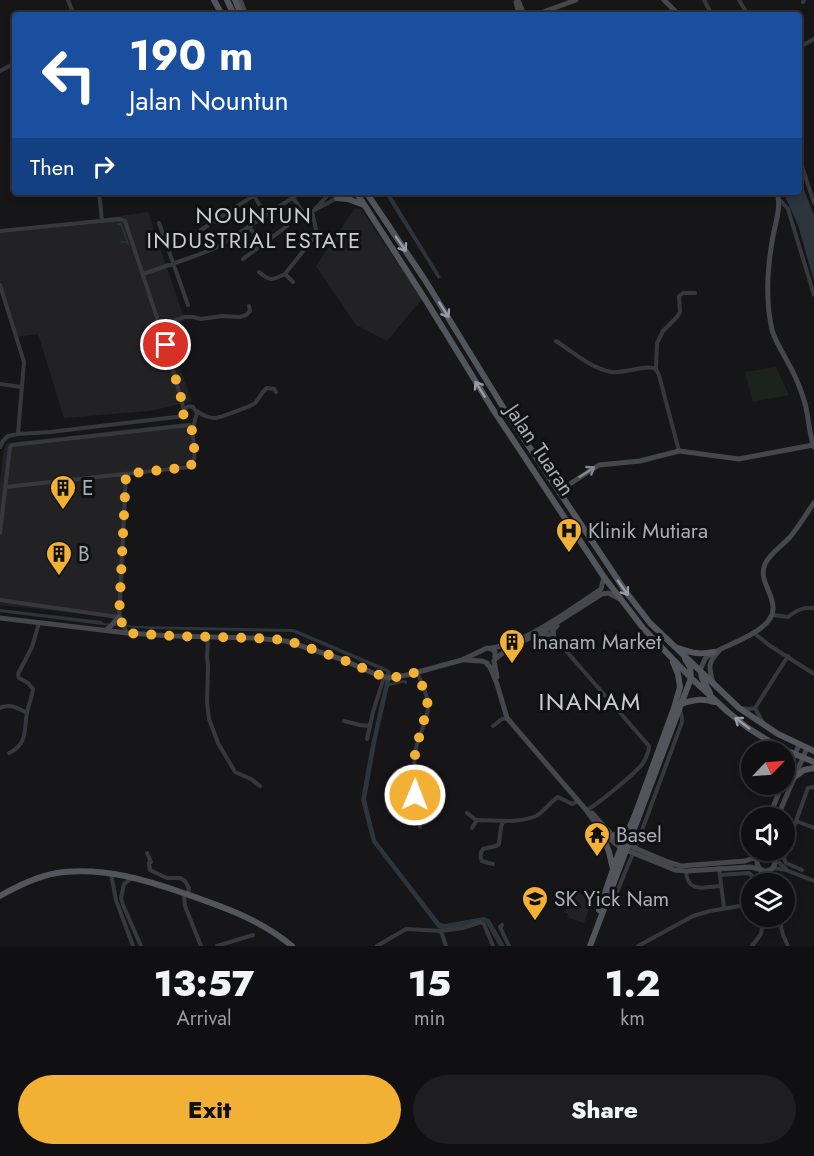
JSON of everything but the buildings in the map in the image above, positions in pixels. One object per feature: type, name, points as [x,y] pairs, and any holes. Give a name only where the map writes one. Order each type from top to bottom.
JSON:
[{"type":"main road","name":"Jalan Tuaran","points":[[358,195],[414,281],[487,401],[620,599],[643,628],[717,703],[748,728],[769,741]]},
{"type":"main road","name":"Jalan Tuaran","points":[[368,195],[425,280],[494,395],[626,592],[650,623],[740,708],[767,727],[814,751]]},
{"type":"main road","points":[[374,195],[380,215]]},
{"type":"main road","points":[[337,198],[364,205]]},
{"type":"main road","points":[[675,647],[694,654],[714,652]]},
{"type":"main road","points":[[589,945],[628,848],[691,678],[692,673],[688,663],[675,647]]},
{"type":"main road","points":[[589,945],[613,869],[628,848],[631,827],[674,708],[680,687],[672,659]]},
{"type":"main road","points":[[700,670],[707,688],[717,703]]},
{"type":"main road","points":[[680,707],[696,699],[717,703]]},
{"type":"main road","name":"Jalan Tuaran","points":[[795,754],[814,762]]},
{"type":"main road","points":[[795,777],[804,770],[814,768]]},
{"type":"main road","points":[[613,836],[631,827]]},
{"type":"main road","points":[[601,831],[613,869]]},
{"type":"main road","points":[[0,896],[42,877],[58,873],[99,871],[162,885],[229,908],[273,931],[292,946]]},
{"type":"street","points":[[542,12],[576,0]]},
{"type":"street","points":[[664,0],[676,12]]},
{"type":"street","points":[[802,166],[814,203]]},
{"type":"street","points":[[99,195],[102,221]]},
{"type":"street","points":[[143,273],[219,247],[297,195]]},
{"type":"street","points":[[312,211],[328,195]]},
{"type":"street","points":[[293,198],[302,211],[309,213],[342,195]]},
{"type":"street","points":[[778,195],[788,209],[814,295]]},
{"type":"street","points":[[559,491],[599,465],[640,461],[679,451],[738,459],[814,446],[803,397],[772,331],[770,319],[768,285],[778,195]]},
{"type":"street","points":[[201,230],[254,196],[266,214]]},
{"type":"street","points":[[260,272],[267,279],[272,280],[285,274],[315,236],[312,211]]},
{"type":"street","points":[[0,231],[120,219],[125,221],[160,326],[186,418],[193,433]]},
{"type":"street","points":[[159,223],[188,304]]},
{"type":"street","points":[[249,226],[262,245]]},
{"type":"street","points":[[243,259],[287,226]]},
{"type":"street","points":[[285,274],[293,282]]},
{"type":"street","points":[[0,285],[25,368],[21,387],[18,434]]},
{"type":"street","points":[[679,451],[656,369],[657,343],[680,312],[679,296],[683,293],[695,293]]},
{"type":"street","points":[[160,326],[184,317],[201,319],[222,316],[240,317],[250,311],[249,306]]},
{"type":"street","points":[[556,341],[600,369],[621,372],[651,367],[656,369]]},
{"type":"street","points":[[0,384],[21,387]]},
{"type":"street","points":[[182,401],[207,417],[218,418],[256,402],[267,388],[274,389],[276,392]]},
{"type":"street","points":[[184,410],[187,407],[195,409]]},
{"type":"street","points":[[5,488],[189,467],[195,460],[193,433],[195,409]]},
{"type":"street","points":[[0,447],[8,436],[18,434],[186,418],[192,420],[196,417]]},
{"type":"street","points":[[0,533],[12,445],[190,425]]},
{"type":"street","points":[[126,474],[119,617],[127,633]]},
{"type":"street","points":[[700,670],[705,659],[714,652],[754,633],[773,615],[774,607],[763,578],[764,566],[800,524],[814,503]]},
{"type":"street","points":[[0,618],[127,633],[286,640],[384,677],[392,677],[462,660],[486,649],[514,641],[552,622],[601,589],[604,577]]},
{"type":"street","points":[[462,660],[490,663],[508,649],[548,629],[602,594],[608,593],[620,599]]},
{"type":"street","points":[[0,600],[119,617]]},
{"type":"street","points":[[773,615],[788,617],[799,609],[814,608]]},
{"type":"street","points":[[104,631],[113,626],[119,617]]},
{"type":"street","points":[[555,639],[554,630],[564,618]]},
{"type":"street","points":[[9,753],[20,747],[26,730],[27,713],[33,689],[19,678],[18,674],[36,639],[39,623]]},
{"type":"street","points":[[514,641],[548,629]]},
{"type":"street","points":[[548,629],[648,744],[649,750],[640,767],[602,801],[588,808]]},
{"type":"street","points":[[540,633],[555,639]]},
{"type":"street","points":[[754,633],[814,674]]},
{"type":"street","points":[[208,636],[208,719],[231,767],[235,772],[260,786]]},
{"type":"street","points":[[713,683],[710,664],[712,658],[722,648]]},
{"type":"street","points":[[486,649],[495,652],[498,683],[509,717],[613,836],[628,848],[681,866],[745,861]]},
{"type":"street","points":[[486,649],[481,657],[490,667],[507,718],[601,831],[628,848],[671,869],[686,872],[750,867],[786,870],[814,881]]},
{"type":"street","points":[[740,708],[755,708],[788,656]]},
{"type":"street","points":[[417,672],[428,706],[415,752],[415,795],[420,827]]},
{"type":"street","points":[[368,739],[384,677]]},
{"type":"street","points":[[0,708],[12,706],[27,713]]},
{"type":"street","points":[[755,708],[767,727]]},
{"type":"street","points":[[493,726],[507,718]]},
{"type":"street","points":[[344,721],[370,726]]},
{"type":"street","points":[[648,744],[653,745],[663,741]]},
{"type":"street","points":[[795,754],[799,745]]},
{"type":"street","points":[[795,773],[807,748]]},
{"type":"street","points":[[814,787],[808,788],[795,821],[814,828]]},
{"type":"street","points":[[468,813],[476,820],[509,822],[537,815],[558,797],[572,804],[578,801]]},
{"type":"street","points":[[596,819],[595,810],[602,801]]},
{"type":"street","points":[[472,828],[476,820]]},
{"type":"street","points":[[493,864],[482,861],[481,851],[499,844],[503,822]]},
{"type":"street","points":[[147,853],[151,862],[150,870],[167,878],[180,878],[185,881],[189,888],[185,906],[201,946]]},
{"type":"street","points":[[757,861],[756,864],[762,873]]},
{"type":"street","points":[[770,873],[775,861]]},
{"type":"street","points":[[779,861],[786,870]]},
{"type":"street","points":[[785,861],[802,870]]},
{"type":"street","points":[[720,868],[724,908]]},
{"type":"street","points":[[686,872],[690,885],[695,888],[721,886]]},
{"type":"street","points":[[111,874],[116,900],[133,946]]},
{"type":"street","points":[[720,875],[741,874]]},
{"type":"street","points":[[133,878],[124,884],[121,898],[141,946]]},
{"type":"street","points":[[638,946],[693,916],[741,906]]},
{"type":"street","points":[[377,946],[406,929],[441,931],[463,928],[481,922],[487,929],[493,946]]},
{"type":"street","points":[[502,925],[501,931],[509,946]]},
{"type":"street","points":[[752,946],[761,934],[762,927]]},
{"type":"street","points":[[780,927],[788,946]]},
{"type":"street","points":[[441,931],[446,946]]},
{"type":"street","points":[[217,946],[253,935]]},
{"type":"street","points":[[589,945],[598,946]]},
{"type":"shaded area","points":[[802,185],[814,215],[814,281],[798,225],[784,195],[802,195]]},
{"type":"shaded area","points":[[386,195],[391,195],[441,277],[438,279]]},
{"type":"shaded area","points":[[355,208],[361,209],[422,299],[387,341],[356,325],[316,266]]},
{"type":"shaded area","points":[[148,212],[185,321],[165,328],[192,401],[150,411],[64,418],[38,334],[15,337],[0,290],[0,233]]},
{"type":"shaded area","points":[[776,367],[789,395],[753,402],[745,372]]},
{"type":"shaded area","points":[[184,423],[191,434],[190,464],[127,472],[122,618],[0,605],[0,484],[4,449],[7,443]]},
{"type":"shaded area","points":[[0,609],[135,626],[294,629],[388,669],[391,672],[390,683],[407,681],[407,684],[389,686],[377,738],[366,799],[376,840],[440,923],[484,917],[490,920],[505,946],[499,946],[485,921],[444,930],[438,928],[372,842],[361,800],[386,672],[292,632],[151,629],[0,612]]},
{"type":"shaded area","points":[[573,891],[593,899],[584,923],[567,917],[568,914],[564,912]]},
{"type":"waterway","points":[[118,224],[121,224],[128,244]]},
{"type":"waterway","points":[[121,242],[126,242]]},
{"type":"place","name":"E","points":[[63,511]]},
{"type":"place","name":"Klinik Mutiara","points":[[569,554]]},
{"type":"place","name":"B","points":[[59,577]]},
{"type":"place","name":"Inanam Market","points":[[512,665]]},
{"type":"place","name":"Basel","points":[[597,858]]},
{"type":"place","name":"SK Yick Nam","points":[[535,922]]},
{"type":"district","name":"NOUNTUN INDUSTRIAL ESTATE","points":[[254,228]]},
{"type":"district","name":"INANAM","points":[[590,701]]},
{"type":"route","points":[[166,345],[182,401],[183,414],[193,433],[195,460],[189,467],[126,474],[119,617],[127,633],[286,640],[388,678],[417,672],[428,706],[415,752],[415,795]]}]
